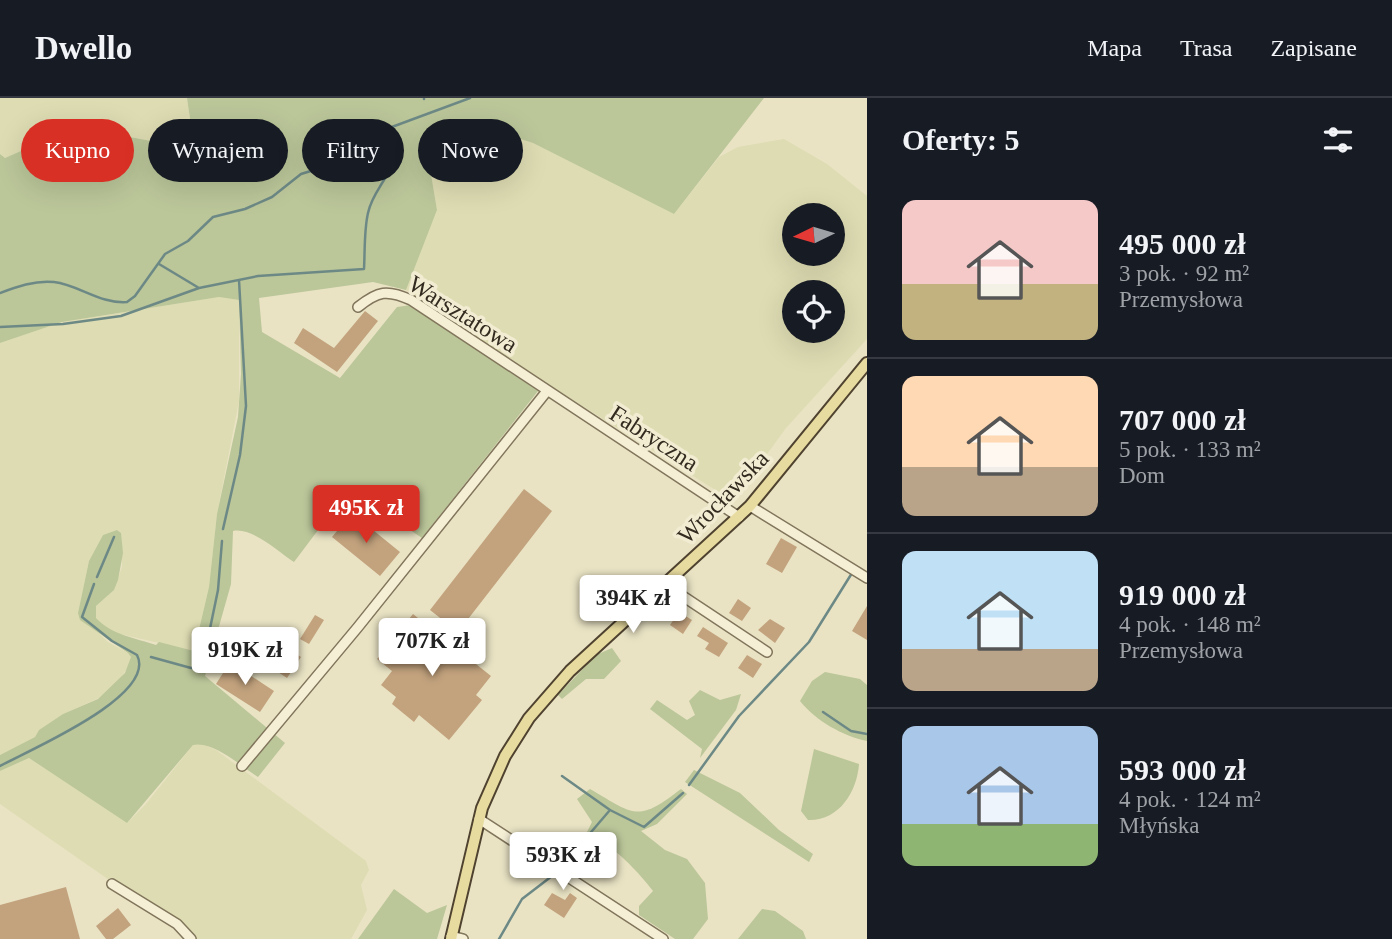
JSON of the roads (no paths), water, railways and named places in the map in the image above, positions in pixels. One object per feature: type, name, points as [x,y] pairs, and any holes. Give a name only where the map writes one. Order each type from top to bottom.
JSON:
[{"type":"main road","name":"Wrocławska","points":[[455,938],[479,819],[505,756],[545,697],[750,506],[867,363]]},
{"type":"street","name":"Warsztatowa","points":[[358,307],[376,293],[390,291],[411,300],[547,391]]},
{"type":"street","name":"Fabryczna","points":[[547,391],[739,517]]},
{"type":"street","points":[[243,766],[547,391]]},
{"type":"street","points":[[750,506],[867,578]]},
{"type":"street","points":[[666,585],[767,652]]},
{"type":"street","points":[[479,819],[663,939]]},
{"type":"street","points":[[112,884],[177,924],[191,939]]},
{"type":"waterway","points":[[0,293],[33,283],[54,282],[108,300],[127,302],[135,296],[165,254],[188,241],[213,217],[245,209],[272,197],[301,174],[340,162],[381,131],[470,98]]},
{"type":"waterway","points":[[159,264],[199,288],[258,276],[364,269],[368,213],[383,182]]},
{"type":"waterway","points":[[223,529],[240,455],[246,406],[239,280]]},
{"type":"waterway","points":[[0,327],[63,324],[121,316],[199,288]]},
{"type":"waterway","points":[[97,577],[114,537]]},
{"type":"waterway","points":[[151,657],[191,668],[202,667],[218,590],[222,541]]},
{"type":"waterway","points":[[689,785],[739,716],[809,642],[852,573]]},
{"type":"waterway","points":[[0,766],[61,735],[110,704],[128,688],[138,671],[137,655],[112,641],[82,617],[94,584]]},
{"type":"waterway","points":[[823,712],[851,731],[867,734]]},
{"type":"waterway","points":[[562,776],[610,810],[644,827],[683,793]]},
{"type":"waterway","points":[[562,866],[610,810]]},
{"type":"waterway","points":[[499,939],[522,899],[552,876]]}]
